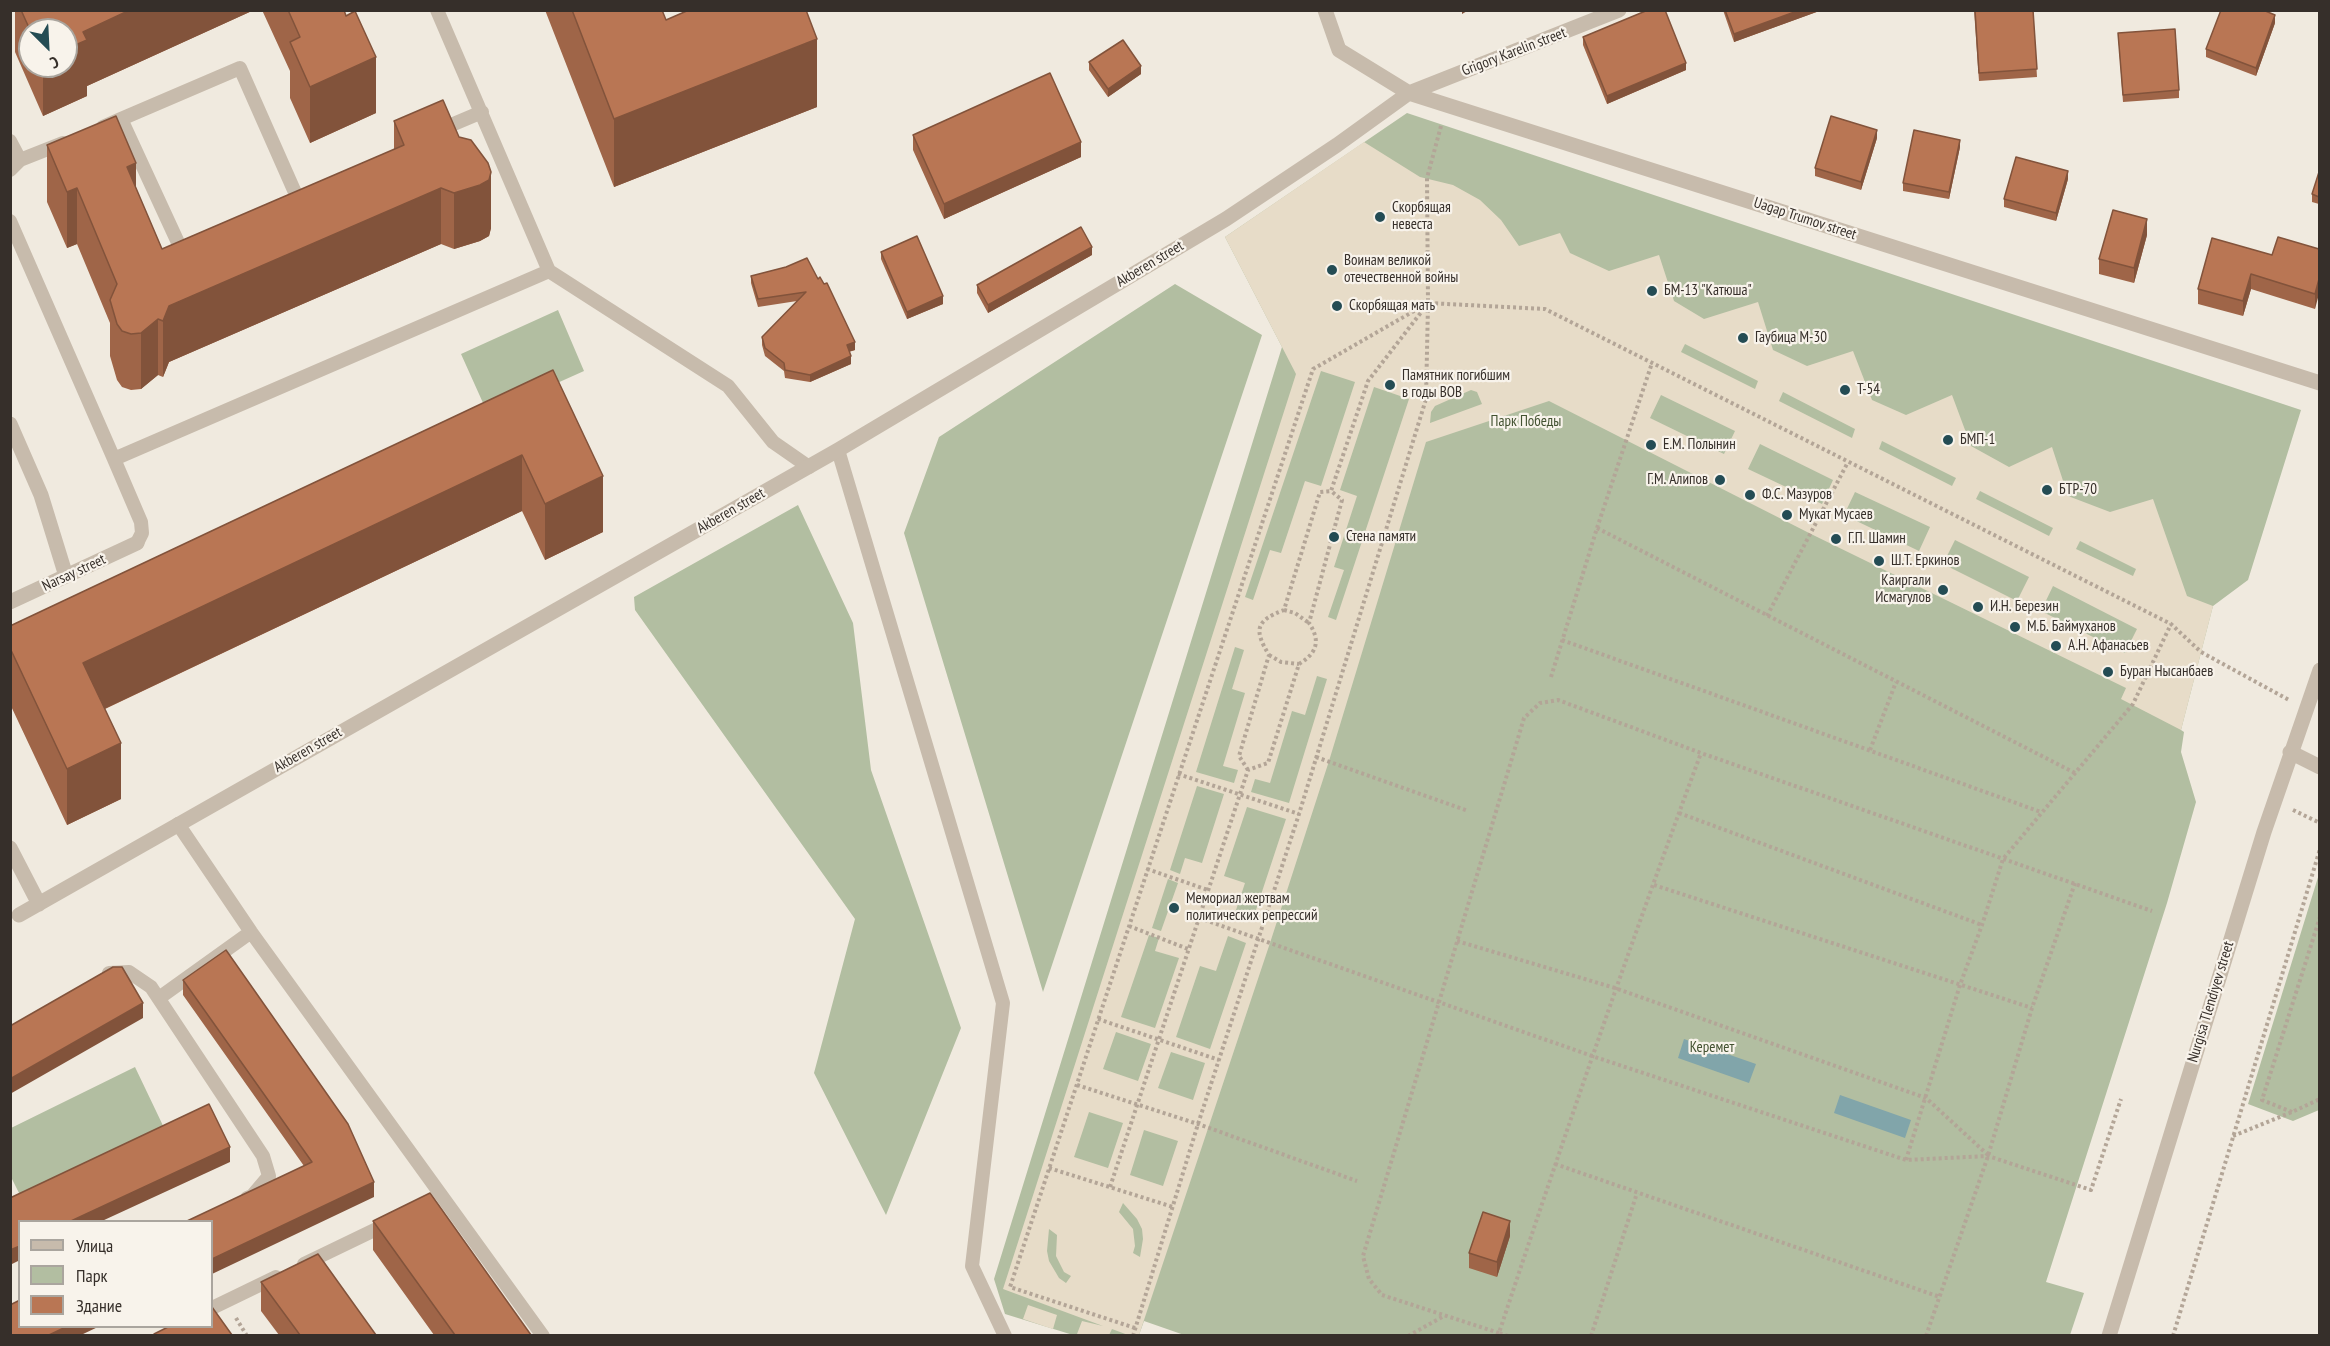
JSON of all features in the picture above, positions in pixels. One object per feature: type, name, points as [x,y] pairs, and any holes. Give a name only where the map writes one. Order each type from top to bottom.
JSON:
[{"type":"street","name":"Uagap Trumov street","points":[[1325,10],[1339,50],[1409,93],[2319,383]]},
{"type":"street","name":"Grigory Karelin street","points":[[1409,93],[1619,10]]},
{"type":"street","name":"Akberen street","points":[[15,916],[838,450],[1226,219],[1337,145],[1409,93]]},
{"type":"street","points":[[10,424],[41,495],[66,576]]},
{"type":"street","name":"Narsay street","points":[[10,602],[137,543]]},
{"type":"street","name":"Nurgisa Tlendiyev street","points":[[2109,1335],[2290,752],[2319,670]]},
{"type":"street","points":[[2290,752],[2319,767]]},
{"type":"street","points":[[10,848],[39,904]]},
{"type":"lane","points":[[436,10],[549,271],[728,386],[773,442],[809,466]]},
{"type":"lane","points":[[10,141],[15,165],[240,68],[297,196]]},
{"type":"lane","points":[[422,138],[482,112]]},
{"type":"lane","points":[[121,119],[181,249],[202,239]]},
{"type":"lane","points":[[10,221],[141,522],[142,533],[137,543]]},
{"type":"lane","points":[[114,459],[549,271]]},
{"type":"lane","points":[[838,450],[1003,1003],[972,1266],[1005,1335]]},
{"type":"lane","points":[[178,824],[438,1200],[543,1335]]},
{"type":"lane","points":[[159,998],[251,932]]},
{"type":"lane","points":[[98,978],[108,973],[129,972],[151,987],[263,1156],[269,1176],[252,1196],[234,1204]]},
{"type":"lane","points":[[213,1308],[402,1217]]},
{"type":"path","points":[[1133,1335],[1198,1124],[1299,814],[1426,399],[1427,178],[1446,105]]},
{"type":"path","points":[[1331,490],[1368,381],[1428,303]]},
{"type":"path","points":[[1135,1328],[1010,1287],[1313,369],[1428,303],[1545,309],[2171,624],[2201,652],[2306,708]]},
{"type":"path","points":[[1551,677],[1597,528],[1652,363]]},
{"type":"path","points":[[1767,616],[1848,462]]},
{"type":"path","points":[[1284,610],[1320,492],[1331,490]]},
{"type":"path","points":[[1309,623],[1342,500],[1331,490]]},
{"type":"path","points":[[1597,528],[2075,773]]},
{"type":"path","points":[[1284,610],[1295,613],[1309,623],[1316,633],[1317,646],[1310,657],[1299,664],[1281,662],[1269,655],[1259,638],[1260,628],[1267,617],[1284,610]]},
{"type":"path","points":[[1906,1160],[1960,985],[2003,859],[2133,704],[2171,624]]},
{"type":"path","points":[[1563,640],[2041,812]]},
{"type":"path","points":[[1248,770],[1239,756],[1269,655]]},
{"type":"path","points":[[1248,770],[1268,763],[1299,664]]},
{"type":"path","points":[[1870,750],[1896,682]]},
{"type":"path","points":[[1508,1335],[1382,1295],[1369,1279],[1363,1256],[1524,718],[1540,703],[1558,699],[1701,753],[2152,911]]},
{"type":"path","points":[[1499,1333],[1592,1056],[1701,753]]},
{"type":"path","points":[[1316,757],[1468,811]]},
{"type":"path","points":[[1110,1187],[1248,770]]},
{"type":"path","points":[[1178,774],[1299,814]]},
{"type":"path","points":[[2275,801],[2319,823]]},
{"type":"path","points":[[1679,813],[1982,926]]},
{"type":"path","points":[[2173,1335],[2317,866],[2319,849]]},
{"type":"path","points":[[1147,869],[1208,890]]},
{"type":"path","points":[[1926,1335],[1988,1156],[2032,1008],[2075,883]]},
{"type":"path","points":[[1654,885],[2032,1008]]},
{"type":"path","points":[[2292,1112],[2262,1100],[2319,917]]},
{"type":"path","points":[[1199,918],[1592,1056],[1906,1160],[1988,1156],[2091,1190],[2121,1099]]},
{"type":"path","points":[[1129,926],[1188,949]]},
{"type":"path","points":[[1457,941],[1616,988],[1926,1098],[1988,1156]]},
{"type":"path","points":[[1098,1019],[1219,1060]]},
{"type":"path","points":[[1077,1084],[1198,1124],[1357,1181]]},
{"type":"path","points":[[2233,1136],[2319,1099]]},
{"type":"path","points":[[1555,1164],[1940,1297]]},
{"type":"path","points":[[1049,1168],[1173,1207]]},
{"type":"path","points":[[1591,1335],[1637,1193]]},
{"type":"path","points":[[1408,1335],[1445,1315]]},
{"type":"green space","name":"Парк Победы","points":[[1407,113],[2301,410],[2248,580],[2213,606],[2181,730],[2184,732],[2181,752],[2196,802],[2167,903],[2046,1282],[2084,1293],[2070,1335],[1187,1336],[1144,1321],[1139,1335],[1073,1335],[1005,1314],[994,1279],[1282,347],[1225,237]]},
{"type":"green space","points":[[1175,284],[1262,335],[1043,992],[904,533],[939,437]]},
{"type":"green space","points":[[558,310],[584,371],[488,414],[461,354]]},
{"type":"green space","points":[[798,505],[853,623],[871,770],[961,1028],[886,1215],[814,1073],[855,919],[635,610],[634,597]]},
{"type":"green space","points":[[2319,874],[2319,1110],[2293,1121],[2248,1104]]},
{"type":"green space","points":[[135,1067],[167,1134],[24,1203],[11,1177],[11,1128]]},
{"type":"shaded area","points":[[1364,142],[1420,177],[1453,185],[1480,200],[1501,220],[1519,246],[1560,233],[1570,253],[1609,271],[1659,255],[1674,301],[1704,319],[1758,302],[1773,350],[1807,366],[1853,351],[1872,400],[1906,415],[1952,395],[1971,446],[2009,467],[2052,447],[2068,496],[2110,512],[2153,499],[2187,596],[2213,606],[2181,730],[2121,699],[2126,688],[1811,534],[1549,401],[1426,442],[1329,761],[1139,1335],[1128,1335],[1112,1329],[1109,1335],[1080,1335],[1077,1334],[1082,1321],[1103,1326],[1003,1289],[1296,374],[1225,237]],"holes":[[[1685,344],[1758,381],[1755,389],[1681,352]],[[1321,371],[1355,382],[1321,486],[1305,481],[1281,553],[1270,550],[1253,600],[1245,597]],[[1374,387],[1409,399],[1336,620],[1328,617],[1344,570],[1334,567],[1357,496],[1340,490]],[[1471,390],[1477,392],[1482,404],[1430,423],[1431,412],[1435,406]],[[1783,392],[1855,429],[1852,438],[1779,401]],[[1661,395],[1735,431],[1724,454],[1650,418]],[[1882,441],[1956,478],[1952,486],[1879,449]],[[1760,444],[1833,480],[1822,504],[1748,469]],[[1980,491],[2053,528],[2049,536],[1976,499]],[[1855,492],[1930,527],[1919,551],[1844,515]],[[1955,540],[2029,577],[2017,601],[1943,564]],[[2080,541],[2136,569],[2133,576],[2076,549]],[[2053,586],[2137,629],[2125,653],[2041,611]],[[1235,647],[1244,650],[1232,689],[1245,693],[1223,766],[1238,770],[1234,783],[1196,772]],[[1317,676],[1327,679],[1289,803],[1251,792],[1255,779],[1270,783],[1292,711],[1305,715]],[[1197,786],[1224,794],[1202,863],[1185,858],[1180,874],[1170,870]],[[1247,807],[1286,819],[1252,922],[1234,916],[1245,883],[1224,876]],[[1168,879],[1178,883],[1161,931],[1152,928]],[[1149,935],[1159,938],[1155,951],[1179,958],[1155,1028],[1121,1017]],[[1228,936],[1246,943],[1210,1049],[1176,1037],[1200,966],[1216,971]],[[1116,1032],[1151,1044],[1138,1081],[1103,1069]],[[1171,1052],[1205,1063],[1193,1100],[1158,1088]],[[1089,1112],[1123,1123],[1108,1168],[1074,1157]],[[1144,1130],[1178,1141],[1163,1186],[1130,1175]],[[1123,1203],[1137,1219],[1142,1229],[1140,1257],[1133,1253],[1135,1246],[1133,1229],[1119,1212]],[[1049,1229],[1057,1235],[1056,1256],[1064,1272],[1071,1276],[1066,1283],[1059,1278],[1049,1261],[1047,1251]]]},
{"type":"shaded area","points":[[1028,1305],[1057,1315],[1053,1329],[1023,1319]]},
{"type":"water","points":[[1684,1039],[1756,1064],[1749,1083],[1678,1058]]},
{"type":"water","points":[[1840,1095],[1911,1120],[1905,1138],[1834,1113]]},
{"type":"building","points":[[21,10],[130,10],[83,32],[87,40],[78,44],[78,18],[25,18]]},
{"type":"building","points":[[288,10],[344,10],[346,16],[355,11],[376,57],[310,87],[290,42],[300,37]]},
{"type":"building","points":[[572,10],[662,10],[666,20],[689,10],[806,10],[817,39],[614,119]]},
{"type":"building","points":[[1648,10],[1665,10],[1686,63],[1607,96],[1583,37]]},
{"type":"building","points":[[1725,10],[1800,10],[1734,34]]},
{"type":"building","points":[[1975,10],[2033,10],[2037,69],[1979,73]]},
{"type":"building","points":[[2221,10],[2263,10],[2275,15],[2256,68],[2206,49]]},
{"type":"building","points":[[2175,29],[2179,90],[2123,95],[2118,33]]},
{"type":"building","points":[[1123,40],[1141,66],[1108,89],[1089,62]]},
{"type":"building","points":[[1050,73],[1081,142],[944,204],[913,135]]},
{"type":"building","points":[[443,100],[459,137],[471,140],[488,163],[491,172],[489,180],[454,193],[441,188],[169,306],[163,321],[158,319],[141,333],[131,334],[122,331],[117,324],[110,300],[117,284],[77,188],[67,192],[47,145],[116,116],[136,163],[127,167],[162,249],[404,145],[394,121]]},
{"type":"building","points":[[1831,116],[1877,130],[1861,182],[1815,168]]},
{"type":"building","points":[[1914,130],[1960,140],[1949,192],[1903,183]]},
{"type":"building","points":[[2016,157],[2068,171],[2056,213],[2004,199]]},
{"type":"building","points":[[2319,172],[2319,197],[2312,194]]},
{"type":"building","points":[[2113,210],[2147,219],[2134,268],[2099,259]]},
{"type":"building","points":[[1081,227],[1092,247],[988,305],[977,285]]},
{"type":"building","points":[[917,236],[943,296],[907,312],[881,252]]},
{"type":"building","points":[[2278,237],[2319,249],[2319,279],[2315,294],[2251,274],[2243,301],[2198,289],[2212,238],[2272,255]]},
{"type":"building","points":[[807,258],[818,279],[820,277],[824,284],[827,283],[855,342],[847,345],[851,356],[810,375],[785,370],[784,363],[765,348],[762,337],[806,292],[758,299],[751,276],[786,267]]},
{"type":"building","points":[[553,370],[603,476],[545,504],[522,455],[83,663],[121,743],[67,769],[10,648],[10,626]]},
{"type":"building","points":[[226,950],[348,1124],[374,1182],[213,1259],[213,1220],[189,1220],[312,1162],[183,980]]},
{"type":"building","points":[[113,967],[122,967],[143,1003],[10,1079],[10,1026]]},
{"type":"building","points":[[209,1104],[230,1147],[73,1220],[18,1220],[18,1247],[10,1250],[10,1198]]},
{"type":"building","points":[[430,1193],[531,1335],[455,1335],[373,1221]]},
{"type":"building","points":[[1483,1212],[1510,1221],[1497,1262],[1469,1253]]},
{"type":"building","points":[[318,1254],[376,1335],[300,1335],[261,1282]]},
{"type":"building","points":[[18,1301],[18,1328],[64,1328],[49,1335],[10,1335],[10,1305]]},
{"type":"building","points":[[213,1308],[232,1335],[155,1335],[166,1328],[213,1328]]},
{"type":"place","name":"Скорбящая невеста","points":[[1380,217]]},
{"type":"place","name":"Воинам великой отечественной войны","points":[[1332,270]]},
{"type":"place","name":"БМ-13 \"Катюша\"","points":[[1652,291]]},
{"type":"place","name":"Скорбящая мать","points":[[1337,306]]},
{"type":"place","name":"Гаубица М-30","points":[[1743,338]]},
{"type":"place","name":"Памятник погибшим в годы ВОВ","points":[[1390,385]]},
{"type":"place","name":"Т-54","points":[[1845,390]]},
{"type":"place","name":"БМП-1","points":[[1948,440]]},
{"type":"place","name":"Е.М. Полынин","points":[[1651,445]]},
{"type":"place","name":"Г.М. Алипов","points":[[1720,480]]},
{"type":"place","name":"БТР-70","points":[[2047,490]]},
{"type":"place","name":"Ф.С. Мазуров","points":[[1750,495]]},
{"type":"place","name":"Мукат Мусаев","points":[[1787,515]]},
{"type":"place","name":"Стена памяти","points":[[1334,537]]},
{"type":"place","name":"Г.П. Шамин","points":[[1836,539]]},
{"type":"place","name":"Ш.Т. Еркинов","points":[[1879,561]]},
{"type":"place","name":"Каиргали Исмагулов","points":[[1943,590]]},
{"type":"place","name":"И.Н. Березин","points":[[1978,607]]},
{"type":"place","name":"М.Б. Баймуханов","points":[[2015,627]]},
{"type":"place","name":"А.Н. Афанасьев","points":[[2056,646]]},
{"type":"place","name":"Буран Нысанбаев","points":[[2108,672]]},
{"type":"place","name":"Мемориал жертвам политических репрессий","points":[[1174,908]]},
{"type":"park label","name":"Керемет","points":[[1712,1048]]}]
